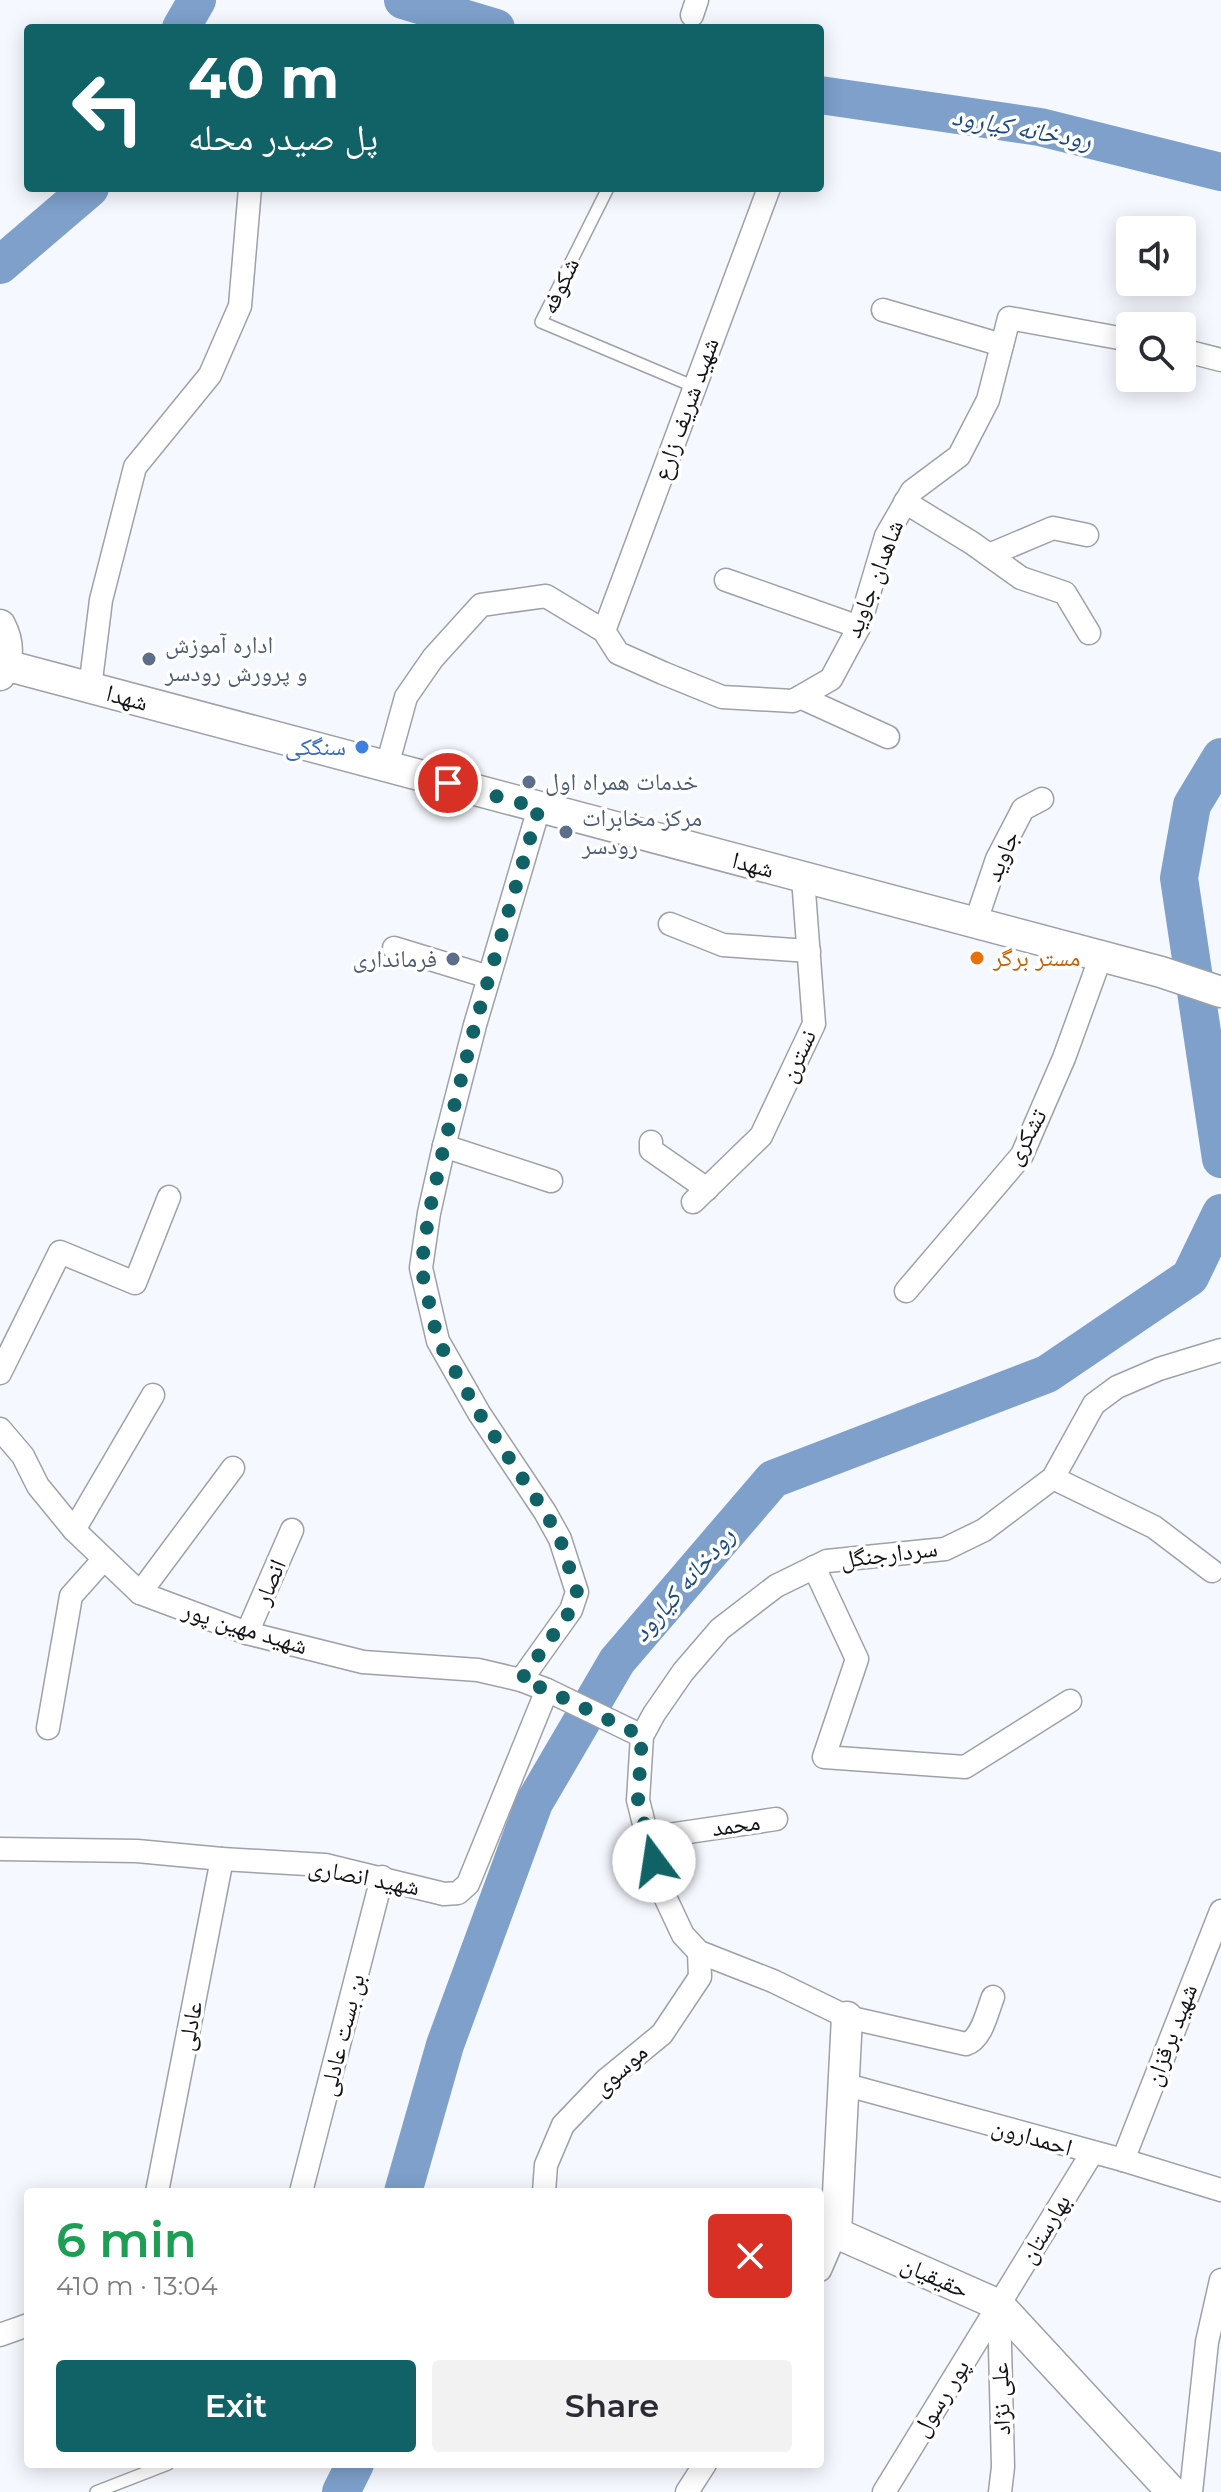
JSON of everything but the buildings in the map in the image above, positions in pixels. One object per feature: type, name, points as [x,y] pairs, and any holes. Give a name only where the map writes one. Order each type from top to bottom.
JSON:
[{"type":"main road","points":[[0,625],[8,652],[3,670]]},
{"type":"main road","name":"شهدا","points":[[3,670],[90,688],[387,766],[1161,972],[1221,992]]},
{"type":"main road","points":[[836,2233],[847,2017]]},
{"type":"main road","name":"حقیقیان","points":[[836,2233],[999,2305],[1172,2492]]},
{"type":"street","points":[[90,688],[101,600],[135,467],[210,375],[240,306],[250,192]]},
{"type":"street","name":"شهید شریف زارع","points":[[604,631],[768,192]]},
{"type":"street","points":[[883,310],[1002,345]]},
{"type":"street","name":"شاهدان جاوید","points":[[800,697],[831,679],[859,627],[886,536],[912,491],[959,456],[988,400],[1009,318],[1116,337]]},
{"type":"street","points":[[1196,354],[1221,360]]},
{"type":"street","points":[[905,502],[1021,578],[1065,593],[1089,633]]},
{"type":"street","points":[[989,555],[1053,528],[1087,535]]},
{"type":"street","points":[[726,580],[859,627]]},
{"type":"street","points":[[387,766],[406,697],[433,658],[481,605],[546,596],[604,631],[618,653],[722,697],[793,701],[800,697],[888,737]]},
{"type":"street","name":"جاوید","points":[[975,924],[997,859],[1023,809],[1042,799]]},
{"type":"street","points":[[521,1680],[571,1610],[577,1592],[560,1539],[479,1413],[438,1341],[421,1268],[444,1146],[489,977],[539,808]]},
{"type":"street","name":"نسترن","points":[[651,1142],[651,1150],[700,1196],[761,1136],[814,1024],[803,878]]},
{"type":"street","points":[[670,924],[723,945],[809,951]]},
{"type":"street","points":[[394,948],[489,977]]},
{"type":"street","name":"تشکری","points":[[906,1291],[1022,1155],[1064,1058],[1101,956]]},
{"type":"street","points":[[444,1146],[551,1181]]},
{"type":"street","points":[[0,1373],[60,1252],[135,1283],[169,1197]]},
{"type":"street","name":"سردارجنگل","points":[[699,1952],[683,1935],[659,1884],[638,1800],[642,1736],[683,1672],[720,1629],[776,1586],[827,1561],[945,1549],[984,1530],[1053,1478],[1094,1404],[1117,1387],[1159,1369],[1221,1350]]},
{"type":"street","points":[[74,1530],[153,1395]]},
{"type":"street","name":"شهید مهین پور","points":[[0,1429],[23,1456],[38,1486],[74,1530],[140,1593],[247,1633],[363,1662],[478,1670],[521,1680],[555,1693],[642,1736]]},
{"type":"street","points":[[140,1593],[233,1468]]},
{"type":"street","points":[[1053,1478],[1154,1527],[1212,1571]]},
{"type":"street","name":"انصار","points":[[247,1633],[292,1530]]},
{"type":"street","points":[[48,1728],[71,1596],[104,1559]]},
{"type":"street","points":[[814,1567],[857,1659],[824,1757],[965,1767],[1070,1701]]},
{"type":"street","name":"شهید انصاری","points":[[0,1849],[137,1851],[325,1865],[444,1894],[458,1893],[468,1884],[555,1693]]},
{"type":"street","name":"محمد","points":[[648,1838],[776,1819]]},
{"type":"street","name":"عادلی","points":[[158,2188],[222,1859]]},
{"type":"street","name":"بن بست عادلی","points":[[302,2188],[382,1877]]},
{"type":"street","name":"شهید برقزان","points":[[1123,2160],[1221,1911]]},
{"type":"street","points":[[699,1952],[773,1981],[847,2017],[966,2044],[977,2036],[993,1997]]},
{"type":"street","name":"موسوی","points":[[544,2188],[546,2165],[563,2125],[606,2080],[662,2034],[700,1977],[699,1952]]},
{"type":"street","name":"احمدارون","points":[[843,2084],[1123,2160],[1221,2190]]},
{"type":"street","name":"بهارستان","points":[[999,2305],[1092,2153]]},
{"type":"street","points":[[824,2261],[836,2233]]},
{"type":"street","points":[[1191,2492],[1207,2342],[1221,2280]]},
{"type":"street","name":"پور رسول","points":[[884,2492],[999,2305]]},
{"type":"street","name":"علی نژاد","points":[[999,2305],[1003,2467],[1000,2492]]},
{"type":"street","points":[[0,2335],[24,2326]]},
{"type":"street","points":[[687,2492],[702,2468]]},
{"type":"lane","name":"شکوفه","points":[[606,192],[541,322],[695,387]]},
{"type":"lane","points":[[96,2492],[158,2468]]},
{"type":"waterway","name":"رودخانه کیارود","points":[[183,24],[197,0]]},
{"type":"waterway","name":"رودخانه کیارود","points":[[403,0],[483,24]]},
{"type":"waterway","name":"رودخانه کیارود","points":[[824,96],[1040,127],[1221,172]]},
{"type":"waterway","name":"رودخانه کیارود","points":[[0,265],[85,192]]},
{"type":"waterway","name":"رودخانه کیارود","points":[[1221,757],[1192,805],[1179,878],[1221,1159]]},
{"type":"waterway","name":"رودخانه کیارود","points":[[404,2188],[445,2045],[534,1803],[617,1661],[773,1479],[1047,1374],[1190,1277],[1221,1213]]},
{"type":"waterway","name":"رودخانه کیارود","points":[[341,2492],[353,2468]]},
{"type":"place","name":"اداره آموزش و پرورش رودسر","points":[[149,659]]},
{"type":"place","name":"سنگکى","points":[[362,747]]},
{"type":"place","name":"خدمات همراه اول","points":[[529,782]]},
{"type":"place","name":"مرکز مخابرات رودسر","points":[[566,832]]},
{"type":"place","name":"مستر برگر","points":[[977,958]]},
{"type":"place","name":"فرماندارى","points":[[453,959]]},
{"type":"route","points":[[448,783],[539,808],[475,1025],[434,1190],[421,1268],[427,1301],[438,1341],[479,1413],[560,1539],[577,1592],[571,1610],[521,1680],[642,1736],[638,1800],[654,1861]]}]
